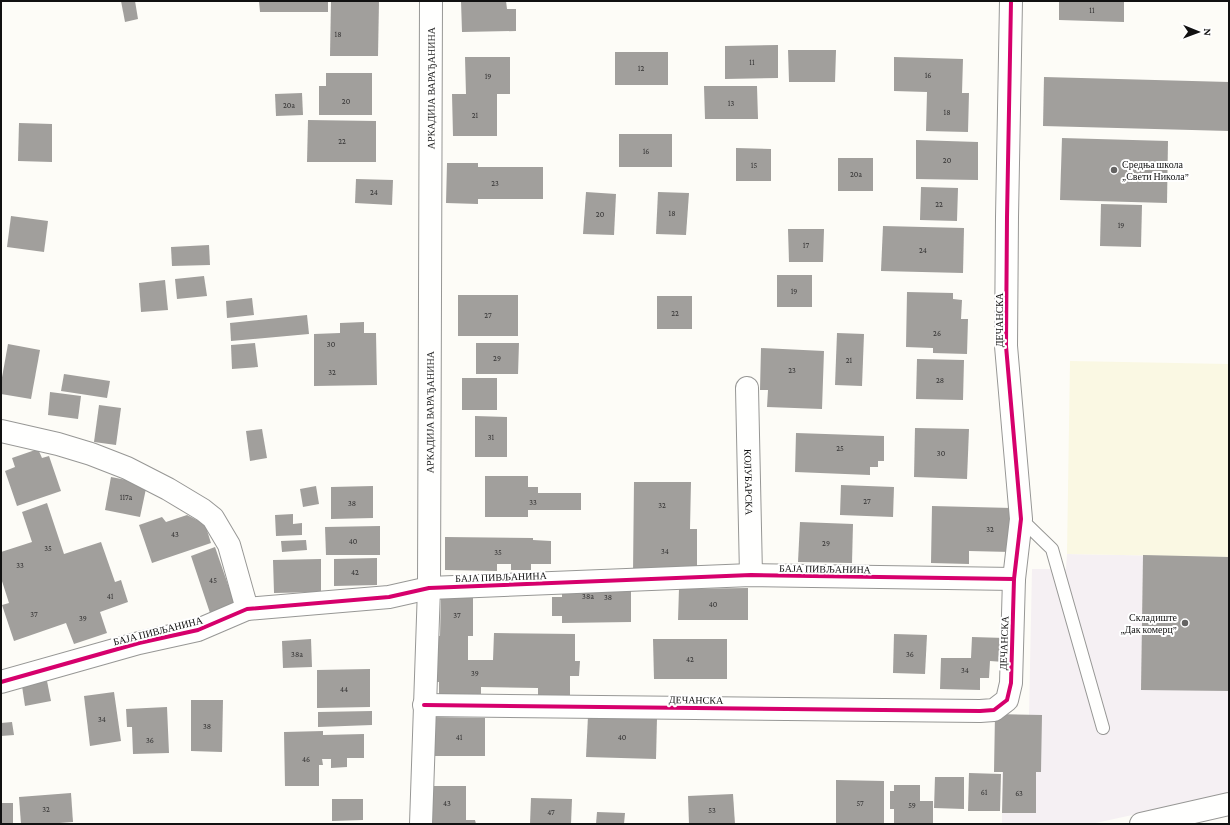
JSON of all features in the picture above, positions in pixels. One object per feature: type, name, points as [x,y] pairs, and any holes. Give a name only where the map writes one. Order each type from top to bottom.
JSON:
[{"type":"street","name":"АРКАДИЈА ВАРАЂАНИНА","points":[[421,824],[429,588],[431,1]]},
{"type":"street","name":"ДЕЧАНСКА","points":[[424,705],[964,711],[994,710],[1007,700],[1011,683],[1014,579],[1020,519],[1006,346],[1011,1]]},
{"type":"street","name":"КОЛУБАРСКА","points":[[747,388],[751,575]]},
{"type":"street","points":[[1,431],[58,444],[127,468],[168,489],[203,510],[213,518],[229,545],[247,610]]},
{"type":"street","name":"БАЈА ПИВЉАНИНА","points":[[1,682],[139,643],[198,630],[247,610],[389,597],[429,588],[751,575],[1014,579]]},
{"type":"street","points":[[1141,824],[1229,804]]},
{"type":"lane","points":[[1020,519],[1052,549],[1103,728]]},
{"type":"shaded area","points":[[1070,361],[1229,364],[1229,557],[1067,554]]},
{"type":"shaded area","points":[[1067,554],[1229,557],[1229,794],[1091,824],[1002,824],[1002,772],[1029,715],[1032,569],[1066,569]]},
{"type":"building","points":[[121,1],[135,1],[138,19],[125,22]]},
{"type":"building","points":[[259,1],[328,1],[328,12],[260,12]]},
{"type":"building","points":[[331,1],[379,1],[378,56],[330,56]]},
{"type":"building","points":[[461,1],[506,1],[507,9],[516,9],[516,31],[462,32]]},
{"type":"building","points":[[1059,1],[1124,1],[1124,22],[1059,20]]},
{"type":"building","points":[[778,45],[778,78],[725,79],[725,46]]},
{"type":"building","points":[[788,50],[836,50],[835,82],[789,82]]},
{"type":"building","points":[[615,52],[668,52],[668,85],[615,85]]},
{"type":"building","points":[[465,57],[510,57],[510,94],[497,94],[497,136],[453,136],[452,94],[466,94]]},
{"type":"building","points":[[894,57],[963,59],[962,93],[969,93],[968,132],[926,131],[927,92],[894,91]]},
{"type":"building","points":[[326,73],[372,73],[372,115],[319,115],[319,86],[326,86]]},
{"type":"building","points":[[1044,77],[1229,82],[1229,131],[1043,126]]},
{"type":"building","points":[[704,86],[757,86],[758,119],[705,119]]},
{"type":"building","points":[[302,93],[303,115],[276,116],[275,94]]},
{"type":"building","points":[[308,120],[376,121],[376,162],[307,162]]},
{"type":"building","points":[[19,123],[52,124],[52,162],[18,161]]},
{"type":"building","points":[[619,134],[672,134],[672,167],[619,167]]},
{"type":"building","name":"Средња школа „Свети Никола”","points":[[1062,138],[1168,141],[1167,203],[1060,200]]},
{"type":"building","points":[[916,140],[978,142],[978,180],[916,179]]},
{"type":"building","points":[[736,148],[771,149],[771,181],[736,181]]},
{"type":"building","points":[[838,158],[873,158],[873,191],[838,191]]},
{"type":"building","points":[[447,163],[478,163],[478,167],[543,167],[543,199],[478,199],[478,204],[446,203]]},
{"type":"building","points":[[356,179],[393,180],[392,205],[355,203]]},
{"type":"building","points":[[921,187],[958,188],[957,221],[920,220]]},
{"type":"building","points":[[586,192],[616,194],[614,235],[583,234]]},
{"type":"building","points":[[658,192],[689,193],[686,235],[656,234]]},
{"type":"building","points":[[1101,204],[1142,205],[1141,247],[1100,246]]},
{"type":"building","points":[[11,216],[48,221],[44,252],[7,247]]},
{"type":"building","points":[[883,226],[964,228],[963,273],[881,271]]},
{"type":"building","points":[[788,229],[824,229],[823,262],[789,262]]},
{"type":"building","points":[[209,245],[210,265],[172,266],[171,247]]},
{"type":"building","points":[[777,275],[812,275],[812,307],[777,307]]},
{"type":"building","points":[[204,276],[207,296],[177,299],[175,279]]},
{"type":"building","points":[[165,280],[168,310],[141,312],[139,283]]},
{"type":"building","points":[[907,292],[953,293],[953,299],[962,300],[961,319],[968,319],[967,354],[933,353],[933,348],[906,347]]},
{"type":"building","points":[[458,295],[518,295],[518,336],[458,336]]},
{"type":"building","points":[[657,296],[692,296],[692,329],[657,329]]},
{"type":"building","points":[[252,298],[254,315],[227,318],[226,301]]},
{"type":"building","points":[[307,315],[309,334],[231,341],[230,323]]},
{"type":"building","points":[[364,322],[364,333],[376,333],[377,385],[314,386],[314,334],[340,333],[340,323]]},
{"type":"building","points":[[837,333],[864,334],[862,386],[835,385]]},
{"type":"building","points":[[255,343],[258,367],[232,369],[231,345]]},
{"type":"building","points":[[476,343],[519,343],[518,374],[476,374]]},
{"type":"building","points":[[8,344],[40,350],[31,399],[1,394],[1,383]]},
{"type":"building","points":[[761,348],[824,351],[822,409],[767,407],[768,390],[760,390]]},
{"type":"building","points":[[917,359],[964,360],[963,400],[916,399]]},
{"type":"building","points":[[64,374],[110,381],[107,398],[61,391]]},
{"type":"building","points":[[462,378],[497,378],[497,410],[462,410]]},
{"type":"building","points":[[50,392],[81,396],[78,419],[48,415]]},
{"type":"building","points":[[99,405],[121,408],[116,445],[94,442]]},
{"type":"building","points":[[475,416],[507,417],[507,457],[475,457]]},
{"type":"building","points":[[915,428],[969,429],[967,479],[914,477]]},
{"type":"building","points":[[262,429],[267,458],[250,461],[246,431]]},
{"type":"building","points":[[796,433],[884,436],[884,461],[878,461],[878,467],[870,467],[870,475],[795,472]]},
{"type":"building","points":[[38,449],[42,458],[49,456],[61,491],[17,506],[5,471],[15,467],[12,458]]},
{"type":"building","points":[[485,476],[528,476],[528,487],[538,487],[538,493],[581,493],[581,510],[528,510],[528,517],[485,517]]},
{"type":"building","points":[[111,477],[147,484],[140,517],[105,510]]},
{"type":"building","points":[[634,482],[691,482],[690,529],[697,529],[697,574],[633,573]]},
{"type":"building","points":[[841,485],[894,487],[893,517],[840,515]]},
{"type":"building","points":[[316,486],[319,504],[303,507],[300,489]]},
{"type":"building","points":[[373,486],[373,518],[331,519],[331,487]]},
{"type":"building","points":[[47,503],[64,554],[101,542],[115,582],[121,580],[128,602],[100,612],[107,633],[74,644],[66,623],[14,641],[2,605],[9,603],[1,578],[1,552],[32,542],[22,512]]},
{"type":"building","points":[[932,506],[1012,508],[1011,552],[969,551],[969,564],[931,563]]},
{"type":"building","points":[[293,514],[293,524],[302,523],[302,535],[276,536],[275,515]]},
{"type":"building","points":[[187,515],[205,524],[211,543],[152,563],[139,525],[162,517],[166,522]]},
{"type":"building","points":[[800,522],[853,524],[852,563],[798,562]]},
{"type":"building","points":[[380,526],[380,555],[326,555],[325,527]]},
{"type":"building","points":[[445,537],[533,538],[533,540],[551,541],[551,564],[531,564],[531,570],[511,570],[511,564],[497,564],[497,571],[445,570]]},
{"type":"building","points":[[306,540],[307,550],[282,552],[281,541]]},
{"type":"building","points":[[215,547],[235,605],[210,613],[191,556]]},
{"type":"building","name":"Складиште „Дак комерц”","points":[[1143,555],[1229,557],[1229,691],[1141,690]]},
{"type":"building","points":[[377,558],[377,585],[334,586],[334,559]]},
{"type":"building","points":[[321,559],[321,592],[274,593],[273,560]]},
{"type":"building","points":[[748,588],[748,620],[678,620],[679,589]]},
{"type":"building","points":[[631,590],[631,622],[562,623],[562,616],[552,616],[552,597],[562,597],[562,591]]},
{"type":"building","points":[[441,594],[473,595],[473,636],[468,636],[468,660],[493,660],[494,633],[575,634],[575,661],[580,661],[579,676],[570,676],[570,698],[538,698],[538,688],[481,687],[481,697],[439,696],[439,682],[436,682],[433,635],[440,636]]},
{"type":"building","points":[[894,634],[927,635],[925,674],[893,673]]},
{"type":"building","points":[[972,637],[1005,638],[1004,662],[990,661],[989,678],[980,678],[980,690],[940,689],[941,658],[971,658]]},
{"type":"building","points":[[311,639],[312,667],[283,668],[282,641]]},
{"type":"building","points":[[653,639],[727,639],[727,679],[654,679]]},
{"type":"building","points":[[370,669],[370,707],[317,708],[317,670]]},
{"type":"building","points":[[47,681],[51,701],[25,706],[22,686]]},
{"type":"building","points":[[114,692],[121,741],[90,746],[84,696]]},
{"type":"building","points":[[191,700],[223,700],[222,752],[191,751]]},
{"type":"building","points":[[167,707],[169,753],[133,754],[132,727],[127,727],[126,709]]},
{"type":"building","points":[[372,711],[372,725],[318,727],[318,712]]},
{"type":"building","points":[[995,714],[1042,715],[1041,772],[1036,772],[1036,813],[1002,813],[1003,772],[994,772]]},
{"type":"building","points":[[588,716],[657,718],[656,759],[586,757]]},
{"type":"building","points":[[433,717],[485,718],[485,756],[432,756]]},
{"type":"building","points":[[12,722],[14,735],[1,736],[1,723]]},
{"type":"building","points":[[323,731],[323,735],[364,734],[364,758],[347,758],[347,767],[331,768],[331,759],[322,759],[323,765],[319,765],[319,786],[285,786],[284,732]]},
{"type":"building","points":[[969,773],[1001,774],[1000,811],[968,811]]},
{"type":"building","points":[[935,777],[964,777],[964,809],[934,808]]},
{"type":"building","points":[[836,780],[884,781],[884,824],[836,824]]},
{"type":"building","points":[[894,785],[920,785],[920,801],[933,801],[933,824],[894,824],[894,809],[890,809],[890,791],[894,791]]},
{"type":"building","points":[[428,786],[466,786],[466,820],[475,820],[476,824],[428,824]]},
{"type":"building","points":[[71,793],[73,822],[21,824],[19,797]]},
{"type":"building","points":[[733,794],[735,824],[689,824],[688,796]]},
{"type":"building","points":[[531,798],[572,799],[571,824],[530,824]]},
{"type":"building","points":[[332,799],[363,799],[363,820],[332,821]]},
{"type":"building","points":[[1,803],[13,803],[13,824],[1,824]]},
{"type":"building","points":[[597,812],[625,813],[624,824],[596,824]]},
{"type":"cycle path","points":[[424,705],[980,711],[994,710],[1007,700],[1011,683],[1014,579],[1021,519],[1006,346],[1011,1]]},
{"type":"cycle path","points":[[1,682],[139,643],[198,630],[247,609],[389,597],[429,588],[751,575],[1014,579]]},
{"type":"place","name":"Средња школа „Свети Никола”","points":[[1114,170]]},
{"type":"place","name":"Складиште „Дак комерц”","points":[[1185,623]]}]
